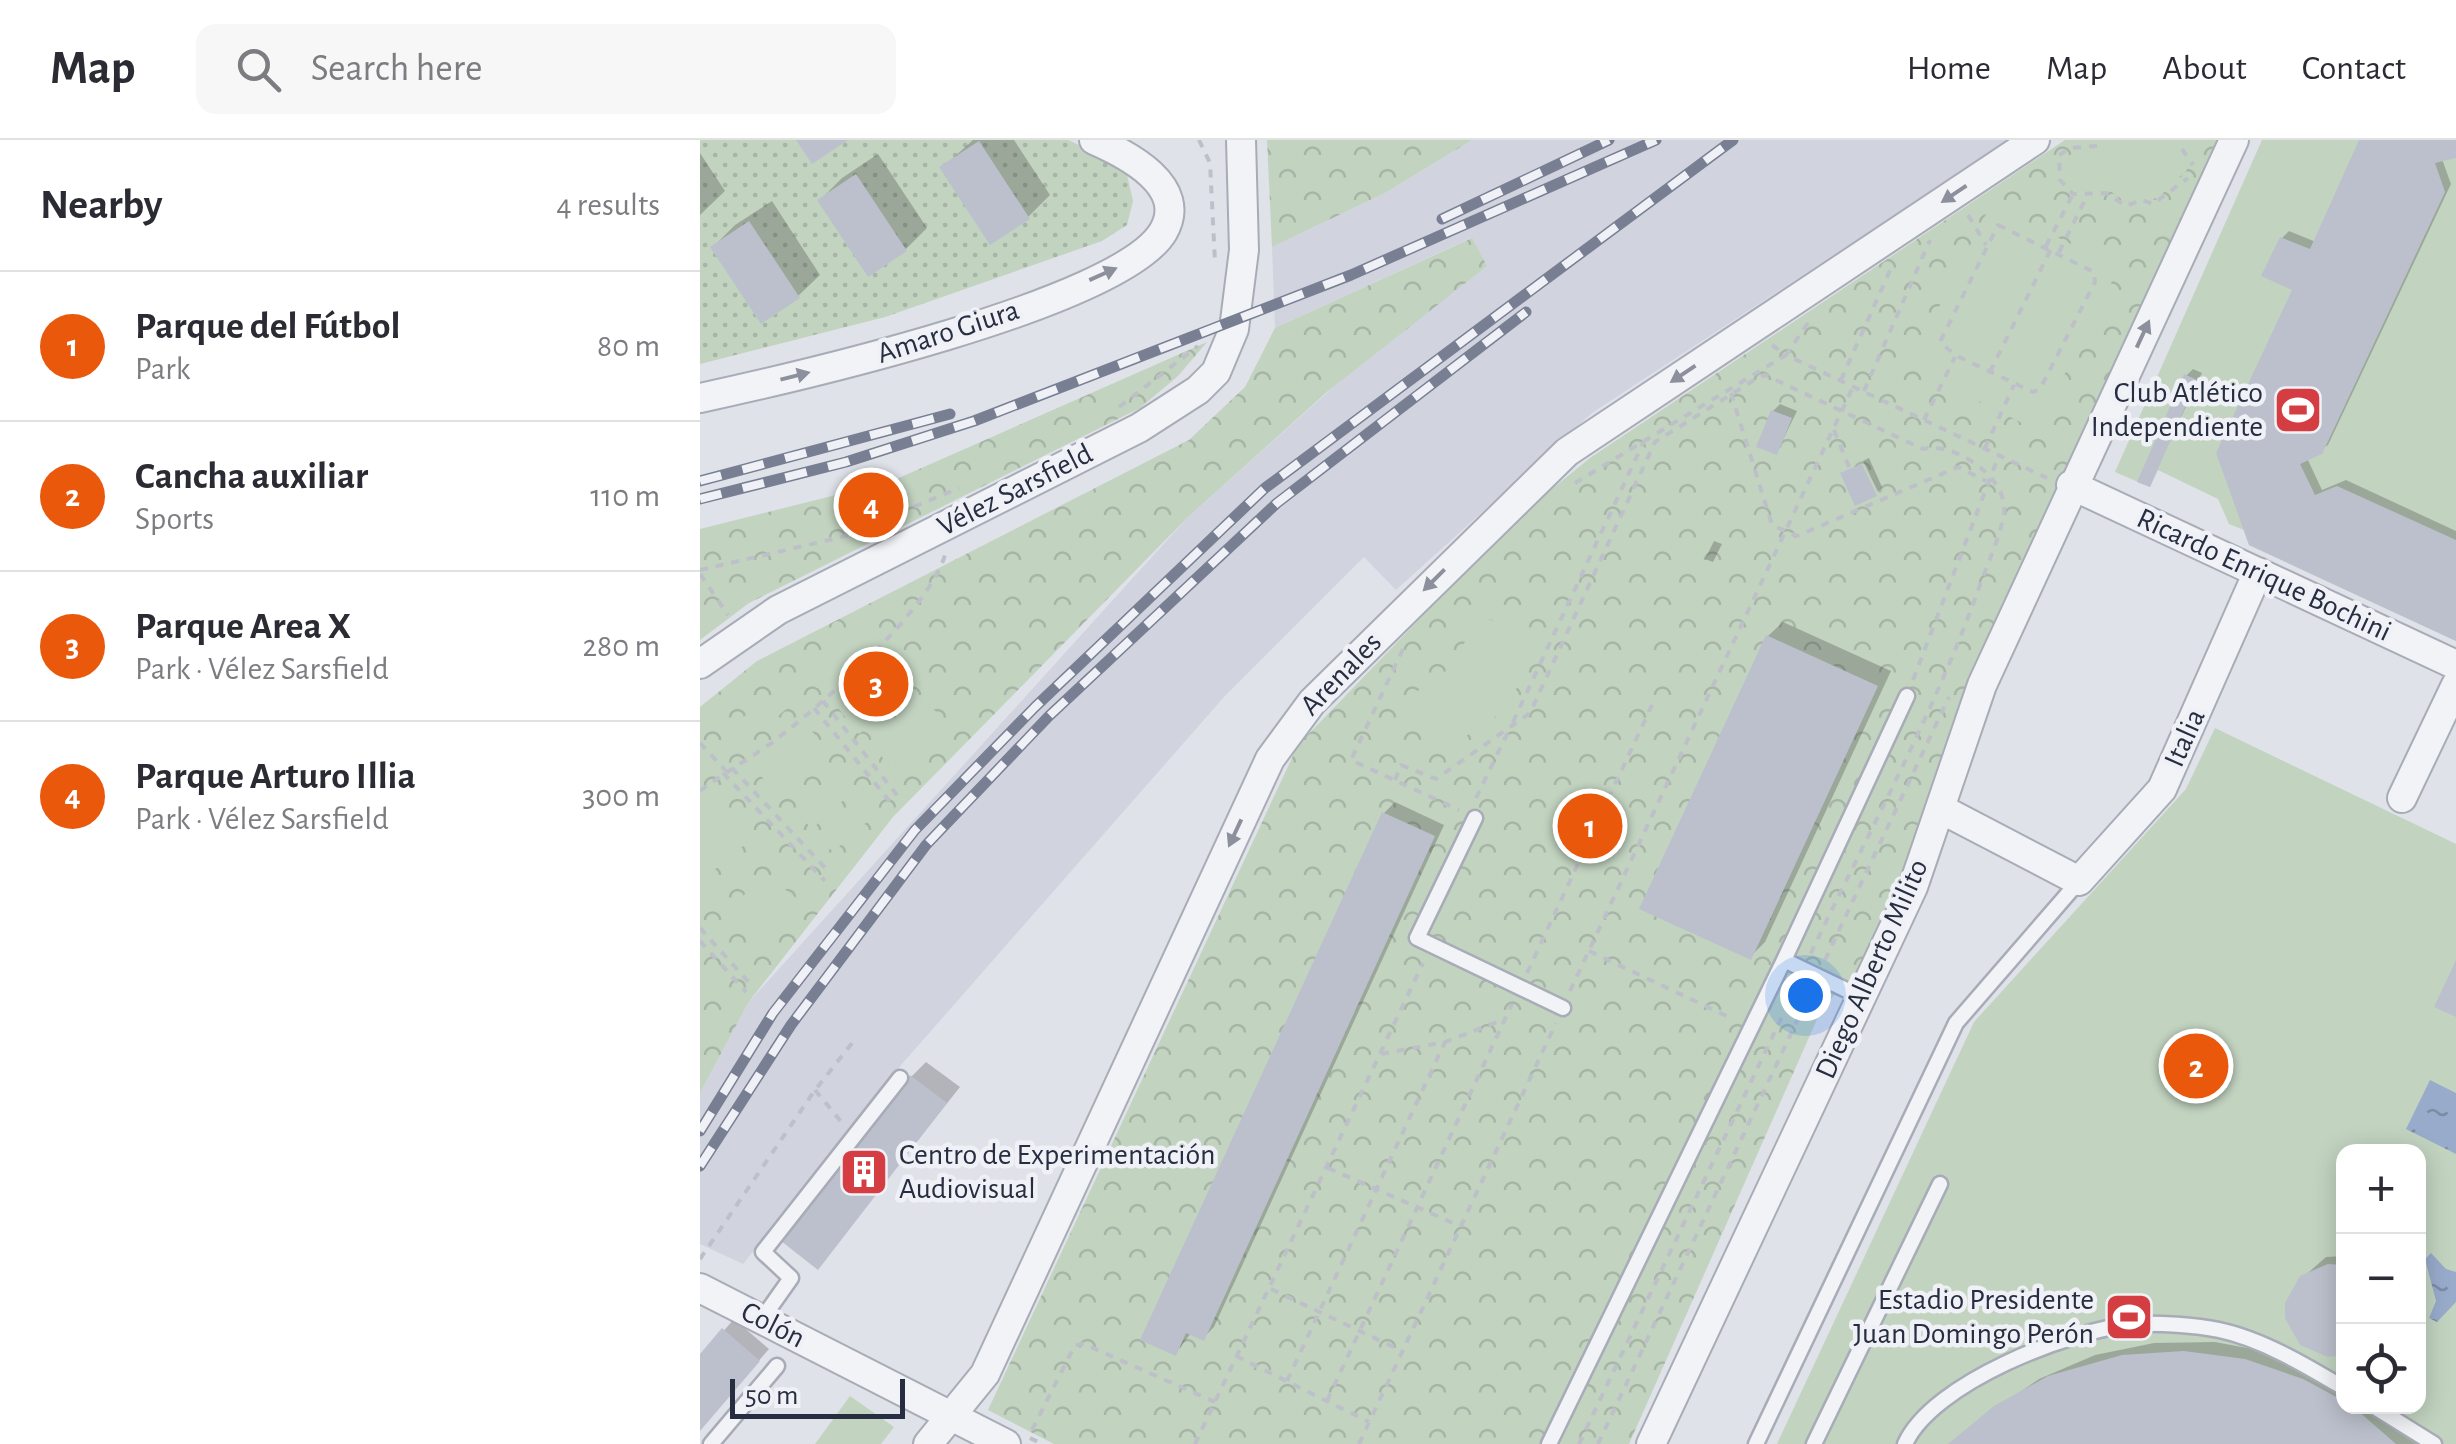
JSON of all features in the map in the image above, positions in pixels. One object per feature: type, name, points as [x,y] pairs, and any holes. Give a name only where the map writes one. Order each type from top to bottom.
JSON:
[{"type":"street","name":"Amaro Giura","points":[[700,398],[842,365],[993,321],[1120,266],[1154,243],[1168,216],[1161,188],[1149,171],[1133,158],[1094,140]]},
{"type":"street","name":"Vélez Sarsfield","points":[[1220,140],[1244,250]]},
{"type":"street","name":"Vélez Sarsfield","points":[[700,664],[740,634],[810,593],[1139,428],[1198,390],[1216,372],[1228,350],[1244,250],[1241,140]]},
{"type":"street","name":"Arenales","points":[[928,1444],[985,1374],[1270,760],[1312,702],[1566,452],[2035,140]]},
{"type":"street","name":"Diego Alberto Milito","points":[[1651,1444],[1913,888],[1982,685],[2063,483],[2234,140]]},
{"type":"street","name":"Ricardo Enrique Bochini","points":[[2063,483],[2456,664]]},
{"type":"street","name":"Italia","points":[[2079,882],[2162,789],[2258,572]]},
{"type":"street","points":[[2402,798],[2456,685]]},
{"type":"street","points":[[1941,809],[2079,882]]},
{"type":"street","name":"Colón","points":[[700,1288],[1006,1444]]},
{"type":"lane","points":[[1549,1444],[1784,960],[1907,696]]},
{"type":"lane","points":[[1475,818],[1417,938],[1563,1008]]},
{"type":"lane","points":[[1756,1444],[1956,1023],[2079,882]]},
{"type":"lane","points":[[1784,960],[1861,998]]},
{"type":"lane","points":[[762,1320],[792,1278],[764,1252],[900,1078]]},
{"type":"lane","points":[[1814,1444],[1940,1184]]},
{"type":"lane","points":[[1905,1444],[1913,1426],[1965,1383],[2034,1350],[2134,1324],[2221,1330],[2304,1364],[2336,1383]]},
{"type":"lane","points":[[712,1444],[777,1366]]},
{"type":"lane","points":[[2386,1414],[2434,1444]]},
{"type":"path","points":[[1198,140],[1210,163],[1215,268]]},
{"type":"path","points":[[2073,194],[2060,180],[2059,155],[2070,148],[2097,146]]},
{"type":"path","points":[[2073,194],[2106,193],[2126,206],[2142,200],[2160,202],[2192,172],[2192,157],[2182,149]]},
{"type":"path","points":[[2059,252],[2088,193]]},
{"type":"path","points":[[1954,194],[1986,245]]},
{"type":"path","points":[[1990,372],[2073,194]]},
{"type":"path","points":[[1864,391],[1930,242],[1924,214]]},
{"type":"path","points":[[2005,225],[2049,247],[2087,266],[2095,282],[2040,389],[2033,392],[2014,385],[1942,348],[1940,336],[1993,231],[2005,225]]},
{"type":"path","points":[[1840,380],[1898,253],[1896,232]]},
{"type":"path","points":[[1104,415],[1191,355],[1200,344]]},
{"type":"path","points":[[1395,780],[1400,765],[1436,779],[1530,712],[1656,442],[1786,354],[2063,483]]},
{"type":"path","points":[[1924,420],[1955,356]]},
{"type":"path","points":[[1560,491],[1731,391],[1765,376],[1923,449],[1934,446],[1987,478],[2005,506],[1966,626],[1598,1444]]},
{"type":"path","points":[[1984,448],[2014,385]]},
{"type":"path","points":[[1359,1444],[1853,386]]},
{"type":"path","points":[[1731,391],[1772,525],[1797,536],[1958,467],[1987,478]]},
{"type":"path","points":[[1834,428],[1849,467]]},
{"type":"path","points":[[1405,646],[1352,760],[1468,814],[1644,440]]},
{"type":"path","points":[[1907,696],[1987,478],[1999,456]]},
{"type":"path","points":[[740,634],[701,575],[842,537],[971,482]]},
{"type":"path","points":[[700,791],[814,708],[924,596],[939,574],[946,546]]},
{"type":"path","points":[[700,595],[710,589]]},
{"type":"path","points":[[1580,1444],[1950,694]]},
{"type":"path","points":[[822,700],[900,800]]},
{"type":"path","points":[[1326,1401],[1652,705]]},
{"type":"path","points":[[814,708],[894,808]]},
{"type":"path","points":[[842,743],[850,736]]},
{"type":"path","points":[[700,744],[766,804],[829,872]]},
{"type":"path","points":[[862,768],[870,761]]},
{"type":"path","points":[[727,771],[825,881]]},
{"type":"path","points":[[759,811],[766,804]]},
{"type":"path","points":[[790,844],[796,837]]},
{"type":"path","points":[[700,928],[754,987]]},
{"type":"path","points":[[700,941],[746,992]]},
{"type":"path","points":[[708,950],[714,943]]},
{"type":"path","points":[[1195,1444],[1432,945]]},
{"type":"path","points":[[1589,951],[1751,1027]]},
{"type":"path","points":[[1380,1054],[1445,1042],[1505,1019]]},
{"type":"path","points":[[700,1259],[815,1090],[857,1036]]},
{"type":"path","points":[[1287,1381],[1445,1042]]},
{"type":"path","points":[[815,1090],[852,1138]]},
{"type":"path","points":[[1326,1167],[1460,1226]]},
{"type":"path","points":[[1269,1288],[1402,1351]]},
{"type":"path","points":[[1032,1430],[1075,1345],[1084,1344],[1215,1402]]},
{"type":"path","points":[[1236,1356],[1369,1422]]},
{"type":"shaded area","points":[[1472,140],[2009,140],[1592,413],[1396,590],[1364,557],[1224,697],[902,1064],[743,1264],[700,1244],[700,1093],[748,1003],[1188,517],[1328,392],[1471,238],[1275,328],[1272,247],[1385,193]]},
{"type":"green space","points":[[700,140],[1068,140],[1125,166],[1133,201],[1127,225],[1102,241],[885,317],[700,364]]},
{"type":"green space","points":[[1267,140],[1472,140],[1385,193],[1272,247]]},
{"type":"green space","points":[[2065,140],[2219,140],[1908,868],[1861,967],[1822,1008],[1629,1444],[1054,1444],[988,1410],[1298,745],[1464,573],[1547,493],[1590,458]]},
{"type":"green space","points":[[2109,140],[2169,140],[2186,157],[2187,170],[2157,199],[2142,195],[2126,202],[2107,189],[2070,187],[2065,165],[2069,155],[2102,151]]},
{"type":"green space","name":"Club Atlético Independiente","points":[[2262,140],[2456,140],[2456,641],[2249,545],[2244,530],[2229,524],[2218,499],[2158,470],[2150,487],[2115,472]]},
{"type":"green space","points":[[1991,204],[2119,268],[2036,430],[1909,366]]},
{"type":"green space","points":[[1472,238],[1487,266],[1328,391],[1188,517],[893,817],[748,1003],[700,1093],[700,707],[757,661],[1189,440],[1245,387],[1275,328]]},
{"type":"green space","points":[[1207,342],[1178,376],[1140,408],[749,603],[700,640],[700,529],[892,481]]},
{"type":"green space","points":[[1478,614],[1538,642],[1507,709],[1448,748],[1408,698],[1454,665]]},
{"type":"green space","points":[[865,626],[878,642],[816,688],[805,672]]},
{"type":"green space","points":[[891,666],[912,692],[859,734],[838,708]]},
{"type":"green space","points":[[786,685],[798,700],[738,747],[725,731]]},
{"type":"green space","points":[[928,703],[945,722],[890,767],[874,747]]},
{"type":"green space","points":[[2215,728],[2456,844],[2456,1444],[1777,1444],[1974,1022],[2186,789]]},
{"type":"green space","points":[[811,730],[832,756],[779,798],[758,772]]},
{"type":"green space","points":[[832,781],[847,797],[812,829],[797,813]]},
{"type":"green space","points":[[853,804],[869,820],[833,852],[818,836]]},
{"type":"green space","points":[[716,805],[748,842],[701,881],[700,819]]},
{"type":"green space","points":[[763,872],[800,901],[762,947],[726,917]]},
{"type":"green space","points":[[850,1396],[894,1427],[881,1444],[815,1444]]},
{"type":"water","points":[[2430,1080],[2456,1093],[2456,1154],[2406,1129]]},
{"type":"water","points":[[2431,1253],[2446,1269],[2456,1272],[2456,1302],[2437,1322],[2429,1318],[2436,1301],[2426,1258]]},
{"type":"building","points":[[796,140],[848,140],[812,164]]},
{"type":"building","points":[[2359,140],[2456,140],[2456,158],[2435,163],[2445,192],[2322,454],[2300,464],[2315,495],[2337,486],[2456,540],[2456,641],[2249,545],[2216,453],[2292,290],[2261,276],[2280,237],[2310,249]]},
{"type":"building","points":[[979,141],[1030,219],[990,245],[939,167]]},
{"type":"building","points":[[856,174],[907,251],[868,277],[817,200]]},
{"type":"building","points":[[749,221],[800,298],[761,324],[710,247]]},
{"type":"building","points":[[2184,374],[2197,380],[2150,487],[2137,482]]},
{"type":"building","points":[[1771,410],[1792,418],[1777,455],[1756,447]]},
{"type":"building","points":[[1862,464],[1877,496],[1855,506],[1840,473]]},
{"type":"building","points":[[1766,635],[1878,686],[1751,960],[1639,909]]},
{"type":"building","points":[[1382,812],[1435,836],[1204,1341],[1186,1333],[1176,1356],[1140,1340]]},
{"type":"building","points":[[2456,960],[2456,1017],[2434,1007]]},
{"type":"building","name":"Centro de Experimentación Audiovisual","points":[[910,1075],[947,1103],[818,1270],[781,1241]]},
{"type":"building","points":[[2336,1264],[2336,1356],[2328,1357],[2300,1345],[2285,1318],[2285,1303],[2300,1276]]},
{"type":"building","points":[[722,1328],[760,1361],[700,1431],[700,1354]]},
{"type":"building","points":[[2184,1351],[2245,1359],[2303,1379],[2336,1397],[2336,1414],[2362,1414],[2396,1444],[1948,1444],[1994,1406],[2048,1376],[2122,1355]]},
{"type":"railway","points":[[1442,219],[1609,140]]},
{"type":"railway","points":[[700,499],[846,462],[974,421],[1351,275],[1656,140]]},
{"type":"railway","points":[[700,1131],[773,1013],[915,830],[1035,707],[1265,488],[1733,140]]},
{"type":"railway","points":[[700,1166],[791,1025],[926,845],[1049,716],[1277,503],[1526,312]]},
{"type":"railway","points":[[700,481],[950,414]]},
{"type":"place","name":"Club Atlético Independiente","points":[[2298,410]]},
{"type":"place","name":"Parque Arturo Illia","points":[[871,505]]},
{"type":"place","name":"Parque Area X","points":[[876,684]]},
{"type":"place","name":"Parque del Fútbol","points":[[1590,826]]},
{"type":"place","name":"Cancha auxiliar","points":[[2196,1066]]},
{"type":"place","name":"Centro de Experimentación Audiovisual","points":[[864,1172]]},
{"type":"place","name":"Estadio Presidente Juan Domingo Perón","points":[[2129,1317]]}]
